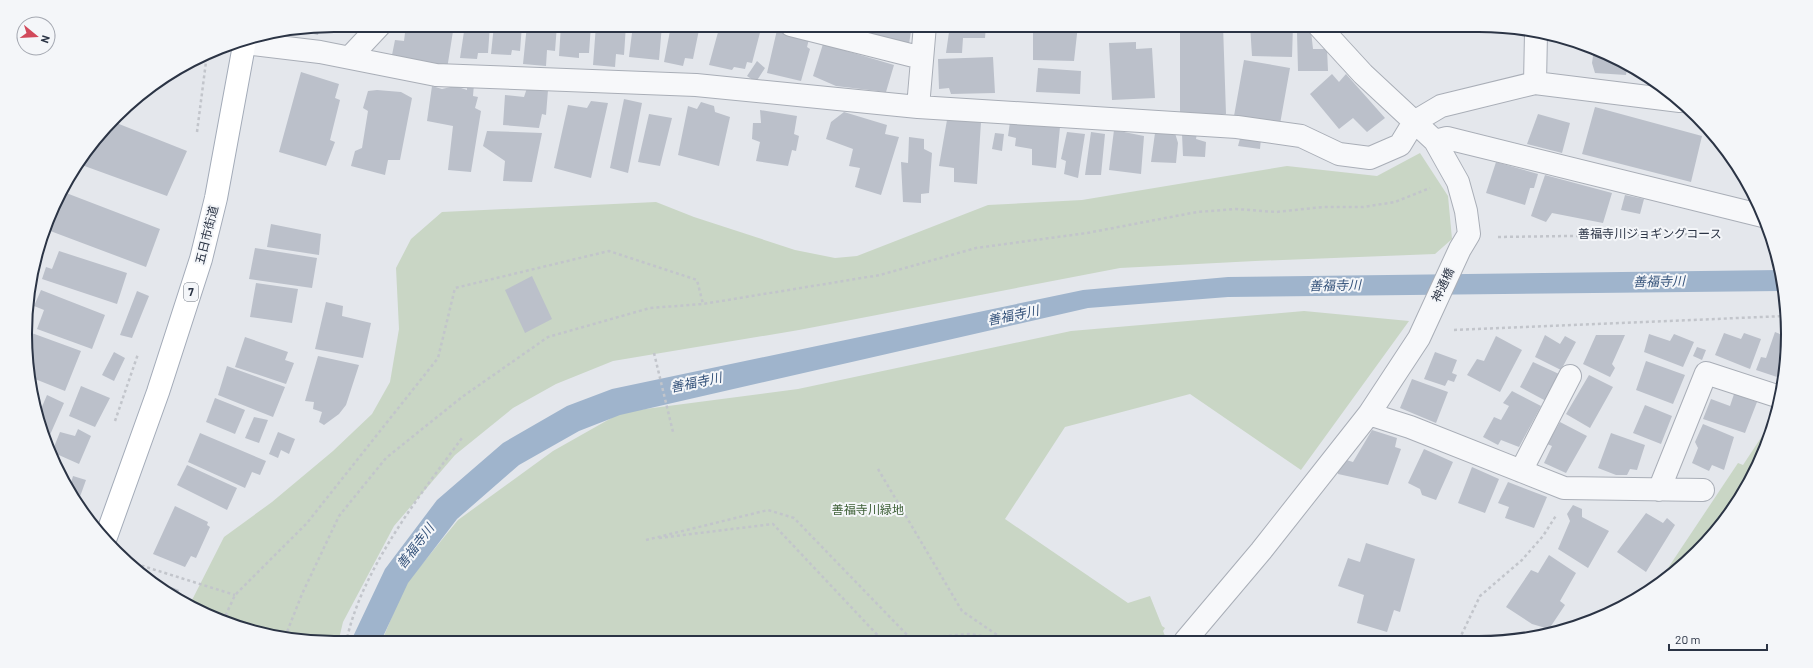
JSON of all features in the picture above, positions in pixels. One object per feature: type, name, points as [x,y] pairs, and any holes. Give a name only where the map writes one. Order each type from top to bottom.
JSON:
[{"type":"main road","name":"五日市街道","points":[[107,533],[158,392],[201,259],[216,198],[244,46]]},
{"type":"street","points":[[350,57],[373,32]]},
{"type":"street","points":[[819,32],[922,58]]},
{"type":"street","points":[[918,107],[924,32]]},
{"type":"street","name":"神通橋","points":[[1189,636],[1261,552],[1369,414],[1423,329],[1460,249],[1469,234],[1466,211],[1458,182],[1435,141],[1363,74],[1324,32]]},
{"type":"street","points":[[1535,83],[1536,38]]},
{"type":"street","points":[[255,42],[350,57],[436,75],[696,85],[918,107],[1237,127],[1301,136],[1339,154],[1370,158],[1400,145],[1414,122],[1441,106],[1535,83],[1670,100]]},
{"type":"street","points":[[1435,141],[1447,138],[1756,214]]},
{"type":"street","points":[[1659,490],[1706,373],[1775,395]]},
{"type":"street","points":[[1521,471],[1570,376]]},
{"type":"street","points":[[1369,414],[1410,427],[1564,488],[1703,490]]},
{"type":"path","points":[[196,140],[206,60]]},
{"type":"path","points":[[287,632],[302,594],[340,516],[386,458],[462,396],[548,337],[650,308],[703,304],[880,275],[976,248],[1087,233],[1197,212],[1236,209],[1276,212],[1323,207],[1363,208],[1395,202],[1435,186]]},
{"type":"path","name":"善福寺川ジョギングコース","points":[[1528,235],[1716,234]]},
{"type":"path","points":[[225,616],[235,595],[307,523],[438,358],[455,288],[609,251],[697,280],[703,304]]},
{"type":"path","points":[[1423,329],[1450,330],[1780,316]]},
{"type":"path","points":[[654,353],[673,432]]},
{"type":"path","points":[[115,422],[138,354]]},
{"type":"path","points":[[347,636],[350,622],[377,562],[419,496],[462,438]]},
{"type":"path","points":[[878,469],[962,611],[999,636]]},
{"type":"path","points":[[1461,636],[1480,596],[1522,560],[1543,536],[1572,488]]},
{"type":"path","points":[[878,636],[773,524],[646,540],[768,510],[794,518],[910,636]]},
{"type":"path","points":[[140,565],[235,595]]},
{"type":"path","points":[[951,636],[969,634],[983,636]]},
{"type":"green space","points":[[1420,153],[1448,196],[1452,239],[1435,254],[1120,268],[799,330],[613,361],[556,384],[513,408],[455,455],[394,526],[343,622],[340,636],[295,633],[256,626],[218,613],[192,601],[224,537],[272,502],[333,451],[372,414],[390,382],[399,329],[396,268],[411,239],[442,212],[656,202],[694,217],[795,250],[835,258],[857,256],[988,205],[1082,200],[1287,166],[1377,176]]},
{"type":"green space","name":"善福寺川緑地","points":[[1304,311],[1409,321],[1301,470],[1190,394],[1065,427],[1005,519],[1128,603],[1150,596],[1162,626],[1165,628],[1163,631],[1165,636],[384,636],[405,585],[458,520],[553,451],[622,412],[798,389],[1071,331]]},
{"type":"green space","points":[[1764,433],[1750,468],[1741,485],[1719,518],[1693,548],[1665,572],[1738,463],[1743,465]]},
{"type":"water","name":"善福寺川","points":[[1774,270],[1777,291],[1228,297],[1088,308],[620,415],[579,431],[519,465],[457,519],[408,583],[383,636],[353,636],[385,569],[437,500],[503,443],[567,406],[612,389],[1083,290],[1228,277]]},
{"type":"building","points":[[405,32],[453,32],[447,69],[391,60],[395,40],[404,41]]},
{"type":"building","points":[[464,32],[490,32],[488,53],[478,53],[477,59],[460,58]]},
{"type":"building","points":[[493,32],[521,32],[520,51],[512,50],[511,55],[491,54]]},
{"type":"building","points":[[526,32],[556,32],[555,51],[547,50],[546,66],[523,64]]},
{"type":"building","points":[[561,32],[590,32],[589,53],[579,53],[579,58],[559,56]]},
{"type":"building","points":[[595,32],[626,32],[624,55],[616,54],[615,67],[593,65]]},
{"type":"building","points":[[632,32],[661,32],[659,60],[629,57]]},
{"type":"building","points":[[670,32],[699,32],[693,59],[685,58],[683,66],[664,62]]},
{"type":"building","points":[[718,32],[760,32],[752,63],[747,62],[745,69],[734,67],[732,70],[709,65]]},
{"type":"building","points":[[777,32],[784,32],[809,39],[807,47],[810,49],[801,81],[767,73]]},
{"type":"building","points":[[858,32],[911,32],[909,44],[858,34]]},
{"type":"building","points":[[949,32],[985,32],[985,38],[963,38],[962,53],[946,53]]},
{"type":"building","points":[[1033,32],[1077,32],[1074,61],[1033,60]]},
{"type":"building","points":[[1180,32],[1223,32],[1226,114],[1180,115]]},
{"type":"building","points":[[1250,32],[1293,32],[1292,57],[1252,56]]},
{"type":"building","points":[[1297,32],[1311,32],[1313,49],[1327,49],[1328,71],[1298,71]]},
{"type":"building","points":[[1136,42],[1136,49],[1152,48],[1155,98],[1112,100],[1109,43]]},
{"type":"building","points":[[823,44],[894,65],[886,92],[836,86],[813,76]]},
{"type":"building","points":[[1593,54],[1627,70],[1626,75],[1595,73],[1592,63]]},
{"type":"building","points":[[993,57],[995,93],[951,94],[949,88],[939,89],[938,59]]},
{"type":"building","points":[[1244,60],[1290,68],[1280,124],[1234,116]]},
{"type":"building","points":[[757,61],[765,68],[756,82],[747,76]]},
{"type":"building","points":[[1038,68],[1081,71],[1080,94],[1036,92]]},
{"type":"building","points":[[301,72],[339,84],[335,98],[340,100],[330,140],[335,142],[326,166],[279,152]]},
{"type":"building","points":[[1332,74],[1339,82],[1346,74],[1385,118],[1367,132],[1353,118],[1339,129],[1310,94]]},
{"type":"building","points":[[467,84],[474,84],[473,96],[478,97],[475,108],[481,111],[471,172],[448,170],[453,126],[427,121],[432,86],[442,89],[455,86],[467,90]]},
{"type":"building","points":[[527,88],[548,90],[546,115],[542,114],[539,128],[503,125],[505,95],[524,97]]},
{"type":"building","points":[[377,90],[401,92],[412,98],[400,160],[388,160],[385,175],[351,166],[355,151],[362,148],[368,111],[363,108],[368,91]]},
{"type":"building","points":[[624,99],[642,103],[628,173],[610,168]]},
{"type":"building","points":[[591,101],[608,103],[591,178],[554,168],[568,105],[587,108]]},
{"type":"building","points":[[701,102],[714,106],[715,112],[730,117],[719,166],[678,155],[688,106],[697,109]]},
{"type":"building","points":[[1595,107],[1702,136],[1691,182],[1582,154]]},
{"type":"building","points":[[760,110],[797,116],[794,134],[799,136],[796,151],[792,150],[788,166],[756,161],[760,142],[752,139],[753,123],[761,123]]},
{"type":"building","points":[[844,112],[887,125],[885,134],[899,137],[881,195],[855,187],[860,168],[849,166],[853,149],[826,139],[831,122]]},
{"type":"building","points":[[649,114],[672,118],[660,166],[638,162]]},
{"type":"building","points":[[1538,114],[1570,123],[1562,153],[1527,144]]},
{"type":"building","points":[[947,120],[981,122],[977,184],[954,182],[954,168],[939,166]]},
{"type":"building","points":[[1010,122],[1060,127],[1056,168],[1032,165],[1032,149],[1015,146],[1016,138],[1008,136]]},
{"type":"building","points":[[117,123],[187,151],[167,196],[83,166],[94,150]]},
{"type":"building","points":[[1114,130],[1144,136],[1141,174],[1109,170]]},
{"type":"building","points":[[487,131],[542,133],[532,182],[503,181],[505,161],[483,146]]},
{"type":"building","points":[[1067,132],[1085,134],[1078,178],[1064,174],[1066,161],[1061,159]]},
{"type":"building","points":[[1091,132],[1105,134],[1101,175],[1085,175]]},
{"type":"building","points":[[995,133],[1004,134],[1002,151],[992,149]]},
{"type":"building","points":[[1155,133],[1175,133],[1178,143],[1176,163],[1151,162]]},
{"type":"building","points":[[1197,133],[1196,139],[1206,142],[1205,157],[1183,156],[1182,134]]},
{"type":"building","points":[[1241,135],[1261,138],[1260,149],[1238,146]]},
{"type":"building","points":[[909,137],[924,139],[924,149],[932,153],[929,193],[921,194],[921,203],[903,202],[901,162],[908,163]]},
{"type":"building","points":[[1496,162],[1538,174],[1534,188],[1530,188],[1525,205],[1486,193]]},
{"type":"building","points":[[1545,175],[1612,193],[1603,223],[1552,213],[1546,222],[1531,216]]},
{"type":"building","points":[[67,193],[160,229],[146,267],[50,231]]},
{"type":"building","points":[[1625,195],[1644,199],[1640,214],[1621,210]]},
{"type":"building","points":[[271,224],[321,234],[319,255],[267,247]]},
{"type":"building","points":[[255,248],[317,258],[312,288],[249,279]]},
{"type":"building","points":[[59,251],[127,273],[117,304],[42,279],[46,267],[52,269]]},
{"type":"building","points":[[532,276],[552,319],[525,333],[505,290]]},
{"type":"building","points":[[256,283],[298,289],[292,323],[250,317]]},
{"type":"building","points":[[41,290],[105,315],[92,349],[37,329],[44,310],[34,306]]},
{"type":"building","points":[[137,291],[149,296],[132,338],[120,335]]},
{"type":"building","points":[[326,302],[343,306],[342,316],[371,323],[363,358],[315,349]]},
{"type":"building","points":[[1775,332],[1781,334],[1777,377],[1756,370],[1761,357],[1766,358]]},
{"type":"building","points":[[32,333],[81,351],[65,391],[36,379]]},
{"type":"building","points":[[1724,333],[1741,339],[1744,333],[1761,339],[1750,369],[1715,355]]},
{"type":"building","points":[[1649,334],[1670,341],[1674,334],[1694,342],[1683,367],[1644,352]]},
{"type":"building","points":[[1545,335],[1560,344],[1565,336],[1576,342],[1561,370],[1535,357]]},
{"type":"building","points":[[1596,335],[1625,335],[1612,364],[1615,368],[1610,377],[1583,364]]},
{"type":"building","points":[[1496,336],[1522,350],[1500,392],[1467,375],[1477,359],[1484,361]]},
{"type":"building","points":[[245,337],[288,352],[285,360],[294,363],[286,384],[235,367]]},
{"type":"building","points":[[1697,347],[1706,350],[1702,360],[1693,356]]},
{"type":"building","points":[[114,352],[125,358],[114,381],[102,375]]},
{"type":"building","points":[[1435,352],[1457,360],[1452,373],[1457,375],[1454,382],[1448,380],[1445,386],[1424,379]]},
{"type":"building","points":[[318,356],[359,365],[346,405],[339,414],[324,425],[319,422],[322,412],[313,409],[314,402],[305,401]]},
{"type":"building","points":[[1646,361],[1685,375],[1673,404],[1636,390]]},
{"type":"building","points":[[1533,362],[1559,374],[1546,401],[1520,387]]},
{"type":"building","points":[[227,366],[285,387],[273,417],[218,395]]},
{"type":"building","points":[[1589,375],[1613,387],[1590,428],[1566,414]]},
{"type":"building","points":[[1412,379],[1448,392],[1436,423],[1400,408]]},
{"type":"building","points":[[81,386],[110,398],[95,427],[69,416]]},
{"type":"building","points":[[1512,391],[1541,406],[1519,447],[1501,440],[1498,445],[1483,437],[1494,417],[1501,420],[1509,406],[1503,403]]},
{"type":"building","points":[[1734,394],[1757,402],[1745,433],[1703,419],[1711,399],[1730,406]]},
{"type":"building","points":[[47,395],[64,403],[50,436],[42,412],[41,408]]},
{"type":"building","points":[[215,398],[245,410],[235,434],[206,422]]},
{"type":"building","points":[[1645,405],[1672,416],[1661,444],[1633,433]]},
{"type":"building","points":[[254,417],[268,420],[259,443],[245,438]]},
{"type":"building","points":[[1560,422],[1587,436],[1566,473],[1544,463],[1552,446],[1547,444]]},
{"type":"building","points":[[1703,424],[1734,437],[1724,470],[1712,465],[1709,471],[1692,463],[1698,448],[1695,442]]},
{"type":"building","points":[[78,429],[91,436],[79,464],[57,454],[54,447],[60,432],[75,436]]},
{"type":"building","points":[[1372,430],[1397,438],[1395,447],[1401,449],[1388,485],[1338,474],[1337,468],[1343,459],[1353,462]]},
{"type":"building","points":[[278,432],[295,439],[289,454],[281,450],[278,458],[269,454]]},
{"type":"building","points":[[200,433],[266,461],[260,475],[252,472],[245,488],[188,462]]},
{"type":"building","points":[[1611,433],[1645,445],[1637,470],[1630,469],[1627,475],[1616,475],[1598,468]]},
{"type":"building","points":[[1424,449],[1453,462],[1436,500],[1422,495],[1420,489],[1408,483]]},
{"type":"building","points":[[187,465],[237,488],[227,510],[177,485]]},
{"type":"building","points":[[1472,467],[1499,479],[1485,513],[1458,503]]},
{"type":"building","points":[[73,476],[86,480],[80,497],[72,485],[71,483]]},
{"type":"building","points":[[1508,482],[1547,497],[1534,528],[1505,518],[1509,507],[1498,503]]},
{"type":"building","points":[[1573,505],[1582,509],[1582,517],[1609,531],[1588,568],[1558,549],[1570,521],[1567,514]]},
{"type":"building","points":[[175,506],[208,522],[207,525],[210,527],[196,558],[191,556],[185,567],[153,554]]},
{"type":"building","points":[[1646,513],[1663,523],[1667,518],[1675,525],[1646,572],[1617,552]]},
{"type":"building","points":[[1366,543],[1415,559],[1400,612],[1394,610],[1387,632],[1357,623],[1364,595],[1338,586],[1348,558],[1360,562]]},
{"type":"building","points":[[1549,555],[1576,573],[1560,601],[1565,605],[1550,627],[1546,628],[1532,624],[1506,607],[1531,570],[1538,573]]},
{"type":"building","points":[[166,585],[179,590],[178,593]]}]
